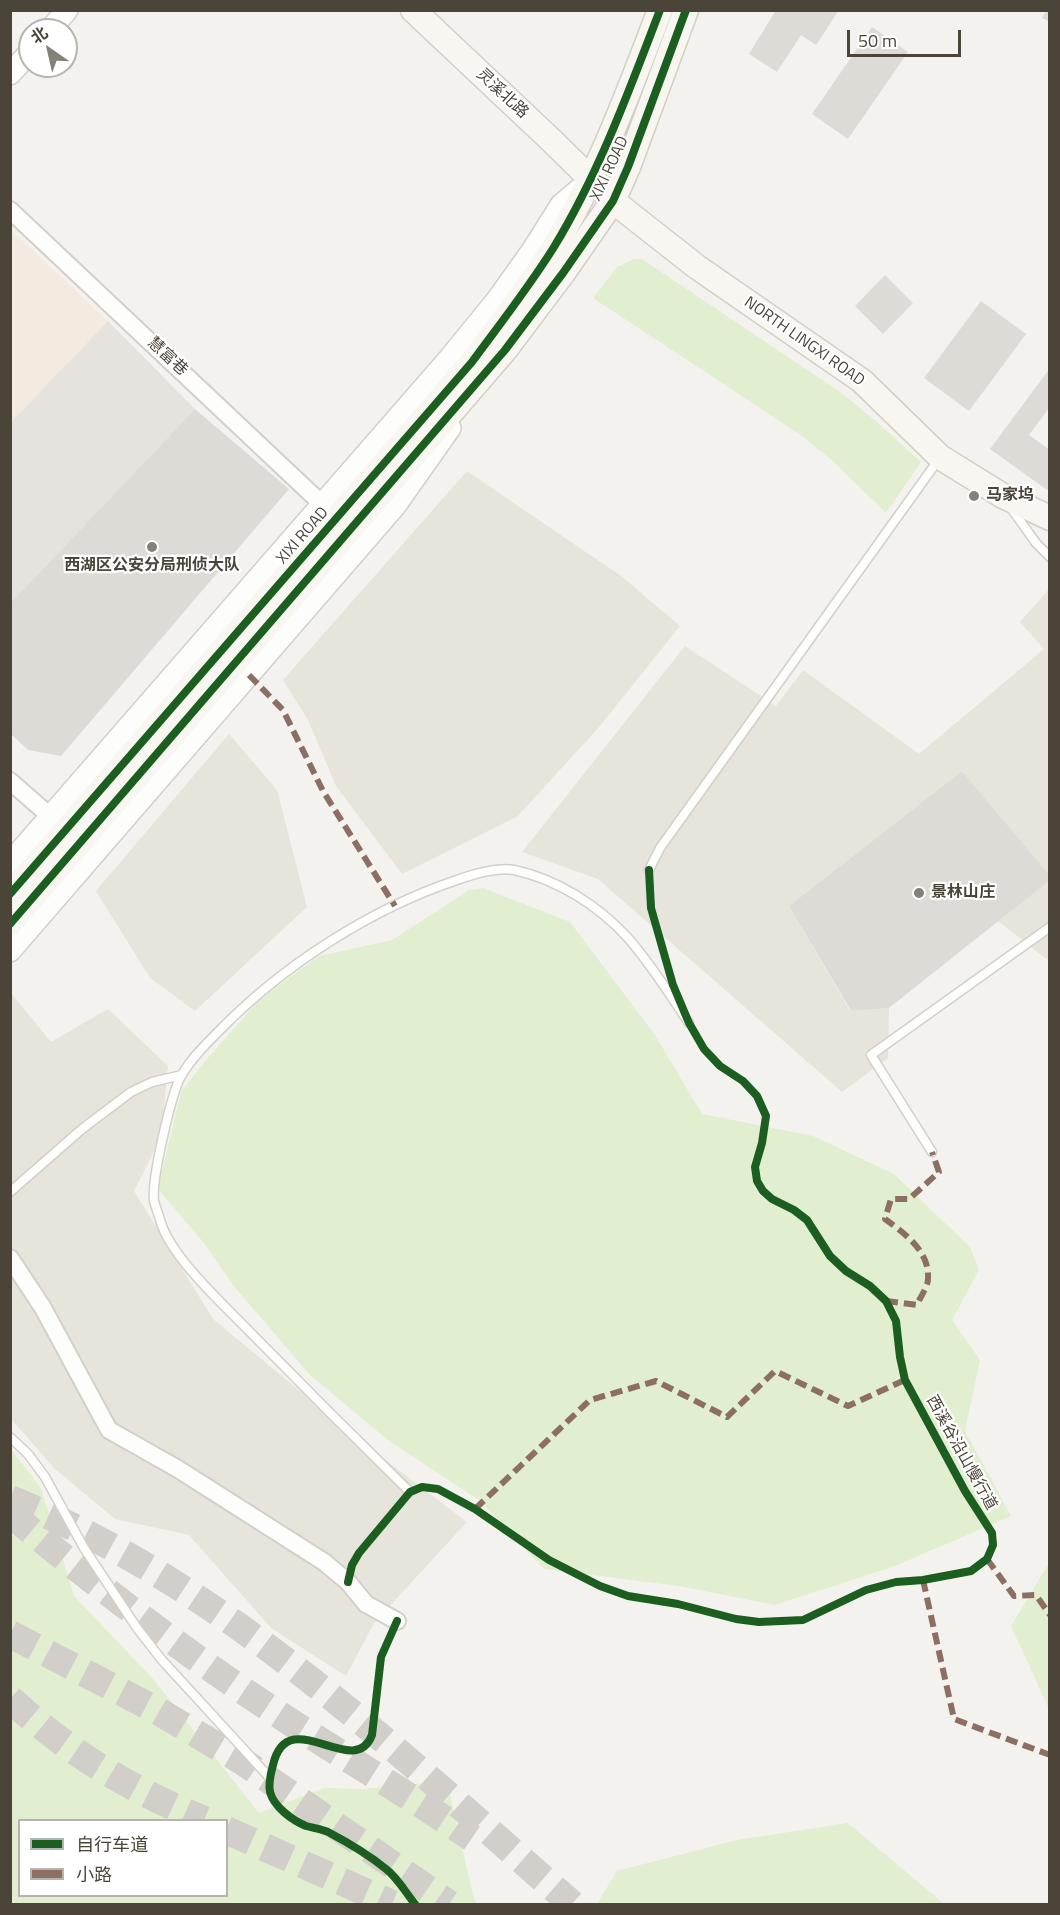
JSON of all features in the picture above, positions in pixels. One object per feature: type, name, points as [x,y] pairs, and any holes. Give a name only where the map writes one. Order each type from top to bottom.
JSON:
[{"type":"main road","name":"灵溪北路","points":[[413,10],[551,140],[590,180]]},
{"type":"main road","name":"XIXI ROAD","points":[[10,894],[472,362],[522,294],[554,246],[590,180],[637,72],[660,10]]},
{"type":"main road","name":"XIXI ROAD","points":[[10,924],[505,350],[563,273],[613,201],[628,167],[686,10]]},
{"type":"main road","name":"NORTH LINGXI ROAD","points":[[590,180],[697,267],[862,381],[940,457],[1003,496],[1049,517]]},
{"type":"street","name":"XIXI ROAD","points":[[10,863],[449,359],[497,300],[561,205],[590,180]]},
{"type":"street","name":"慧富巷","points":[[10,210],[323,505]]},
{"type":"street","name":"XIXI ROAD","points":[[10,951],[395,506],[505,350]]},
{"type":"street","points":[[10,781],[51,817]]},
{"type":"street","points":[[10,1258],[43,1308],[109,1430],[178,1469],[324,1562],[348,1582],[366,1604],[397,1621]]},
{"type":"lane","points":[[649,870],[667,839],[940,457]]},
{"type":"lane","points":[[1003,496],[1036,543],[1050,557]]},
{"type":"lane","points":[[410,1492],[212,1293],[167,1238],[154,1199],[158,1160],[174,1091],[182,1075],[199,1051],[251,999],[278,977],[328,944],[368,920],[436,887],[475,874],[511,869],[545,880],[575,895],[600,912],[628,938],[689,1023]]},
{"type":"lane","points":[[933,1152],[871,1055],[1050,927]]},
{"type":"lane","points":[[10,1192],[82,1129],[131,1092],[152,1082],[182,1075]]},
{"type":"lane","points":[[10,1437],[28,1454],[45,1477],[84,1548],[136,1628],[161,1659],[270,1778]]},
{"type":"shaded area","points":[[10,229],[108,321],[11,422],[10,422]]},
{"type":"shaded area","points":[[108,321],[195,409],[11,604],[11,422]]},
{"type":"shaded area","points":[[467,471],[621,576],[680,626],[600,726],[518,816],[402,874],[336,786],[308,720],[283,680]]},
{"type":"shaded area","points":[[1049,589],[1049,876],[962,771],[789,906],[850,1011],[889,1008],[888,1058],[842,1092],[598,879],[522,852],[685,646],[776,706],[803,670],[919,754],[1044,649],[1020,622]]},
{"type":"shaded area","points":[[229,734],[277,790],[307,907],[195,1011],[150,978],[96,891]]},
{"type":"shaded area","points":[[1049,880],[1049,961],[998,921]]},
{"type":"shaded area","points":[[10,992],[51,1042],[108,1009],[168,1066],[161,1137],[134,1191],[213,1319],[358,1439],[467,1522],[374,1623],[346,1676],[271,1628],[189,1535],[115,1519],[55,1469],[11,1419]]},
{"type":"green space","points":[[634,259],[642,259],[839,391],[921,462],[886,513],[832,460],[799,434],[593,298],[617,267]]},
{"type":"green space","points":[[483,888],[570,922],[655,1035],[702,1114],[813,1136],[894,1174],[970,1247],[979,1270],[952,1320],[980,1360],[965,1431],[1011,1516],[895,1566],[775,1605],[679,1586],[544,1569],[479,1500],[389,1441],[309,1374],[233,1285],[204,1243],[158,1189],[181,1092],[259,1000],[319,956],[392,940],[469,890]]},
{"type":"green space","points":[[10,1448],[41,1488],[74,1596],[153,1679],[259,1813],[324,1788],[364,1789],[447,1781],[477,1904],[11,1904]]},
{"type":"green space","points":[[1050,1563],[1049,1709],[1011,1626]]},
{"type":"green space","points":[[848,1823],[944,1904],[597,1904],[617,1871],[737,1840]]},
{"type":"building","points":[[776,10],[839,10],[816,45],[801,35],[777,72],[749,54]]},
{"type":"building","points":[[1047,10],[1050,10],[1050,22],[1042,18]]},
{"type":"building","points":[[872,27],[908,52],[848,139],[812,114]]},
{"type":"building","points":[[885,275],[913,303],[883,334],[855,306]]},
{"type":"building","points":[[981,301],[1026,334],[969,411],[924,378]]},
{"type":"building","points":[[1050,368],[1050,407],[1029,435],[1050,450],[1050,484],[1047,490],[990,449]]},
{"type":"building","name":"西湖区公安分局刑侦大队","points":[[195,409],[289,489],[61,756],[28,750],[10,733],[10,604]]},
{"type":"building","name":"景林山庄","points":[[962,771],[1050,876],[1050,880],[889,1008],[851,1011],[789,906]]},
{"type":"tunnel","points":[[10,1499],[89,1535],[165,1578],[238,1626],[308,1678],[375,1733],[572,1904]]},
{"type":"tunnel","points":[[10,1513],[114,1597],[221,1676],[472,1838]]},
{"type":"tunnel","points":[[10,1634],[158,1711],[242,1761],[449,1904]]},
{"type":"tunnel","points":[[10,1699],[56,1737],[102,1769],[202,1819]]},
{"type":"tunnel","points":[[228,1831],[392,1904]]},
{"type":"marked path","points":[[249,675],[283,710],[323,791],[395,906]]},
{"type":"marked path","points":[[886,1301],[917,1305],[927,1285],[928,1269],[920,1251],[885,1219],[891,1199],[909,1199],[939,1172],[932,1152]]},
{"type":"marked path","points":[[475,1509],[590,1400],[656,1381],[727,1417],[775,1371],[848,1406],[905,1380]]},
{"type":"marked path","points":[[987,1559],[1014,1596],[1036,1595],[1050,1615]]},
{"type":"marked path","points":[[923,1580],[954,1719],[1050,1755]]},
{"type":"cycle path","points":[[10,894],[472,362],[514,305],[554,247],[585,190],[612,131],[660,10]]},
{"type":"cycle path","points":[[10,924],[505,350],[563,273],[613,201],[628,167],[686,10]]},
{"type":"cycle path","name":"西溪谷沿山慢行道","points":[[348,1582],[352,1565],[359,1553],[410,1492],[422,1487],[438,1489],[475,1509],[549,1560],[600,1586],[628,1596],[678,1604],[736,1619],[759,1622],[803,1620],[866,1590],[896,1582],[923,1580],[971,1571],[987,1559],[993,1545],[992,1533],[965,1491],[905,1380],[896,1321],[886,1301],[830,1256],[807,1220],[794,1210],[772,1199],[757,1181],[755,1167],[766,1116],[757,1096],[743,1081],[720,1066],[704,1049],[689,1023],[673,985],[651,908],[649,870]]},
{"type":"cycle path","points":[[397,1621],[381,1657],[372,1735],[363,1747],[351,1751],[306,1740],[292,1740],[281,1747],[273,1765],[269,1789],[275,1803],[290,1817],[306,1826],[328,1832],[386,1869],[415,1904]]},
{"type":"place","name":"马家坞","points":[[974,496]]},
{"type":"place","name":"西湖区公安分局刑侦大队","points":[[152,547]]},
{"type":"place","name":"景林山庄","points":[[919,893]]}]
